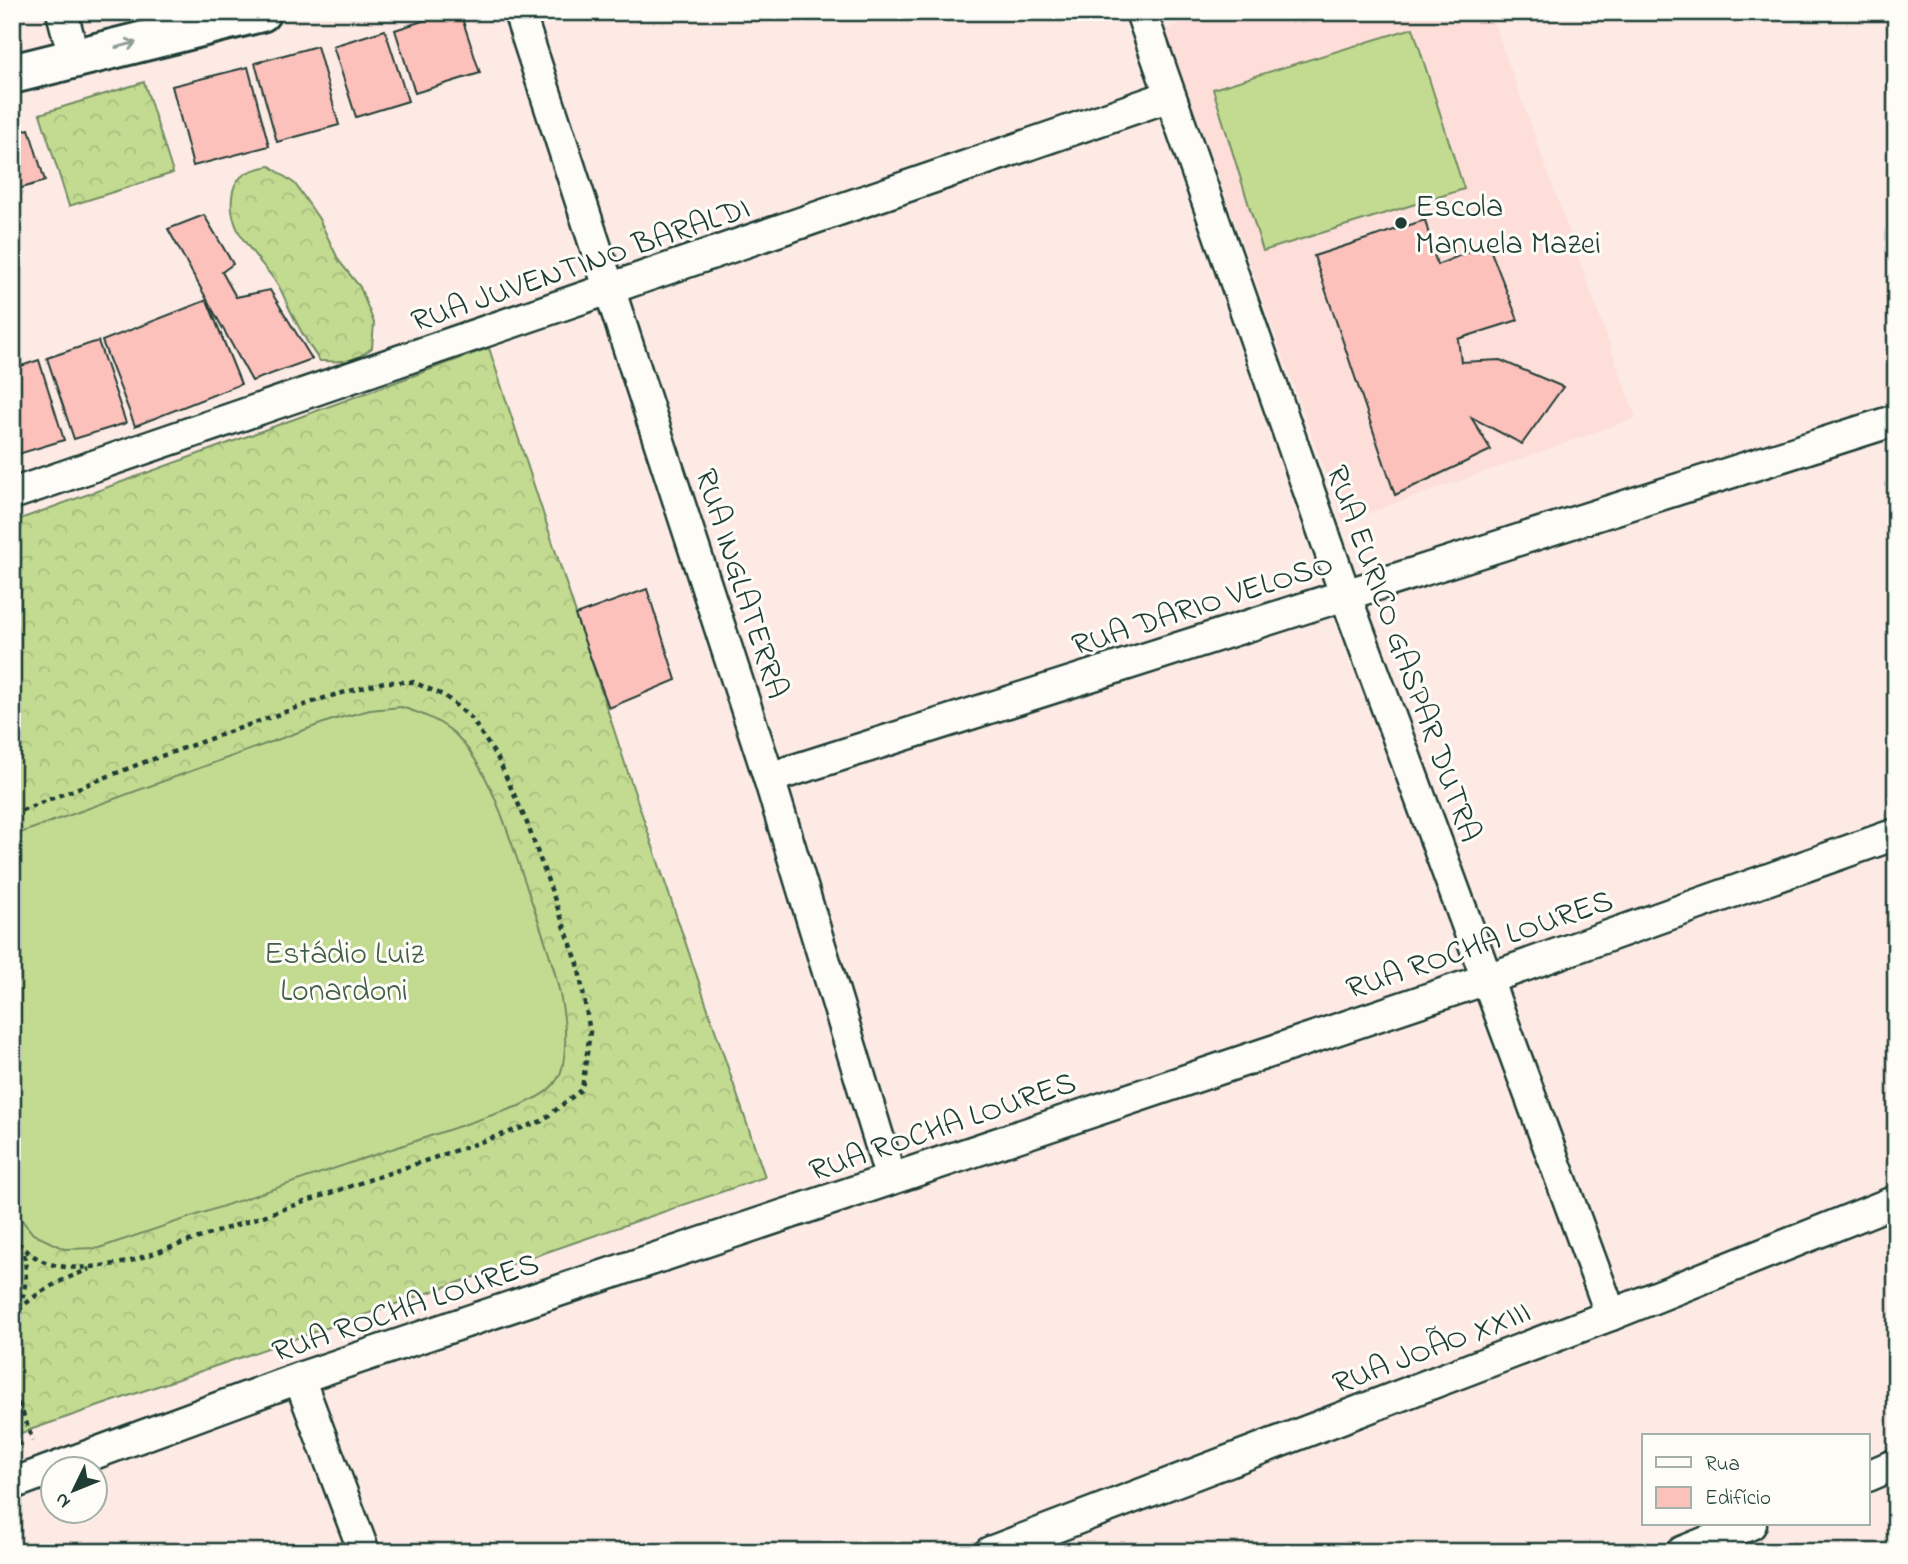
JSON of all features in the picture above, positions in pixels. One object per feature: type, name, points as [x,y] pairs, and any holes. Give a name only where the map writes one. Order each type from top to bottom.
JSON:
[{"type":"street","points":[[62,12],[74,58]]},
{"type":"street","points":[[12,74],[261,12]]},
{"type":"street","name":"RUA INGLATERRA","points":[[519,12],[769,778],[891,1179]]},
{"type":"street","name":"RUA EURICO GASPAR DUTRA","points":[[1141,12],[1345,594],[1611,1315]]},
{"type":"street","name":"RUA JUVENTINO BARALDI","points":[[12,494],[1170,96]]},
{"type":"street","name":"RUA DARIO VELOSO","points":[[769,778],[1896,420]]},
{"type":"street","name":"RUA ROCHA LOURES","points":[[88,1456],[299,1378],[1487,979],[1896,834]]},
{"type":"street","name":"RUA JOÃO XXIII","points":[[990,1552],[1611,1315],[1896,1201]]},
{"type":"street","points":[[299,1378],[364,1552]]},
{"type":"street","points":[[1870,1475],[1896,1464]]},
{"type":"street","name":"RUA ROCHA LOURES","points":[[12,1484],[38,1475]]},
{"type":"street","points":[[1682,1552],[1746,1526]]},
{"type":"path","points":[[12,814],[142,763],[327,697],[384,682],[413,682],[445,696],[471,718],[498,759],[527,823],[578,964],[590,1032],[582,1089],[542,1121],[128,1262],[63,1268],[41,1262],[23,1249],[12,1235]]},
{"type":"path","points":[[20,1309],[27,1287],[23,1249]]},
{"type":"path","points":[[12,1318],[20,1309],[59,1281],[95,1267]]},
{"type":"path","points":[[12,1384],[39,1456]]},
{"type":"shaded area","name":"Escola Manuela Mazei","points":[[1213,12],[1490,12],[1636,418],[1343,522],[1165,29]]},
{"type":"green space","points":[[1413,28],[1464,189],[1263,251],[1213,89]]},
{"type":"green space","points":[[144,82],[173,173],[69,206],[40,114]]},
{"type":"green space","points":[[270,166],[295,184],[319,219],[339,261],[360,287],[374,323],[372,348],[354,359],[320,361],[300,330],[278,285],[238,231],[232,205],[235,185],[247,173]]},
{"type":"green space","name":"Estádio Luiz Lonardoni","points":[[489,348],[631,782],[765,1177],[12,1436],[12,522]]},
{"type":"green space","points":[[401,707],[429,717],[454,733],[478,765],[497,803],[547,948],[560,996],[565,1043],[561,1072],[553,1085],[541,1095],[519,1106],[99,1248],[64,1249],[33,1234],[12,1208],[12,836],[332,720],[370,710]]},
{"type":"building","points":[[450,12],[460,12],[480,73],[415,93],[395,30]]},
{"type":"building","points":[[385,30],[408,101],[356,117],[333,46]]},
{"type":"building","points":[[317,46],[339,125],[277,142],[255,63]]},
{"type":"building","points":[[248,67],[269,146],[193,166],[172,86]]},
{"type":"building","points":[[29,129],[45,181],[12,191],[12,134]]},
{"type":"building","points":[[204,215],[233,264],[222,272],[236,297],[270,290],[312,359],[252,381],[168,229]]},
{"type":"building","points":[[1425,220],[1437,265],[1488,244],[1518,320],[1458,339],[1461,362],[1500,360],[1563,387],[1522,444],[1471,417],[1491,450],[1395,495],[1314,256]]},
{"type":"building","points":[[207,300],[241,384],[135,426],[102,341]]},
{"type":"building","points":[[98,341],[126,423],[74,439],[47,358]]},
{"type":"building","points":[[39,360],[64,440],[12,456],[12,369]]},
{"type":"building","points":[[647,589],[676,680],[609,708],[575,615]]},
{"type":"place","name":"Escola Manuela Mazei","points":[[1401,223]]}]
